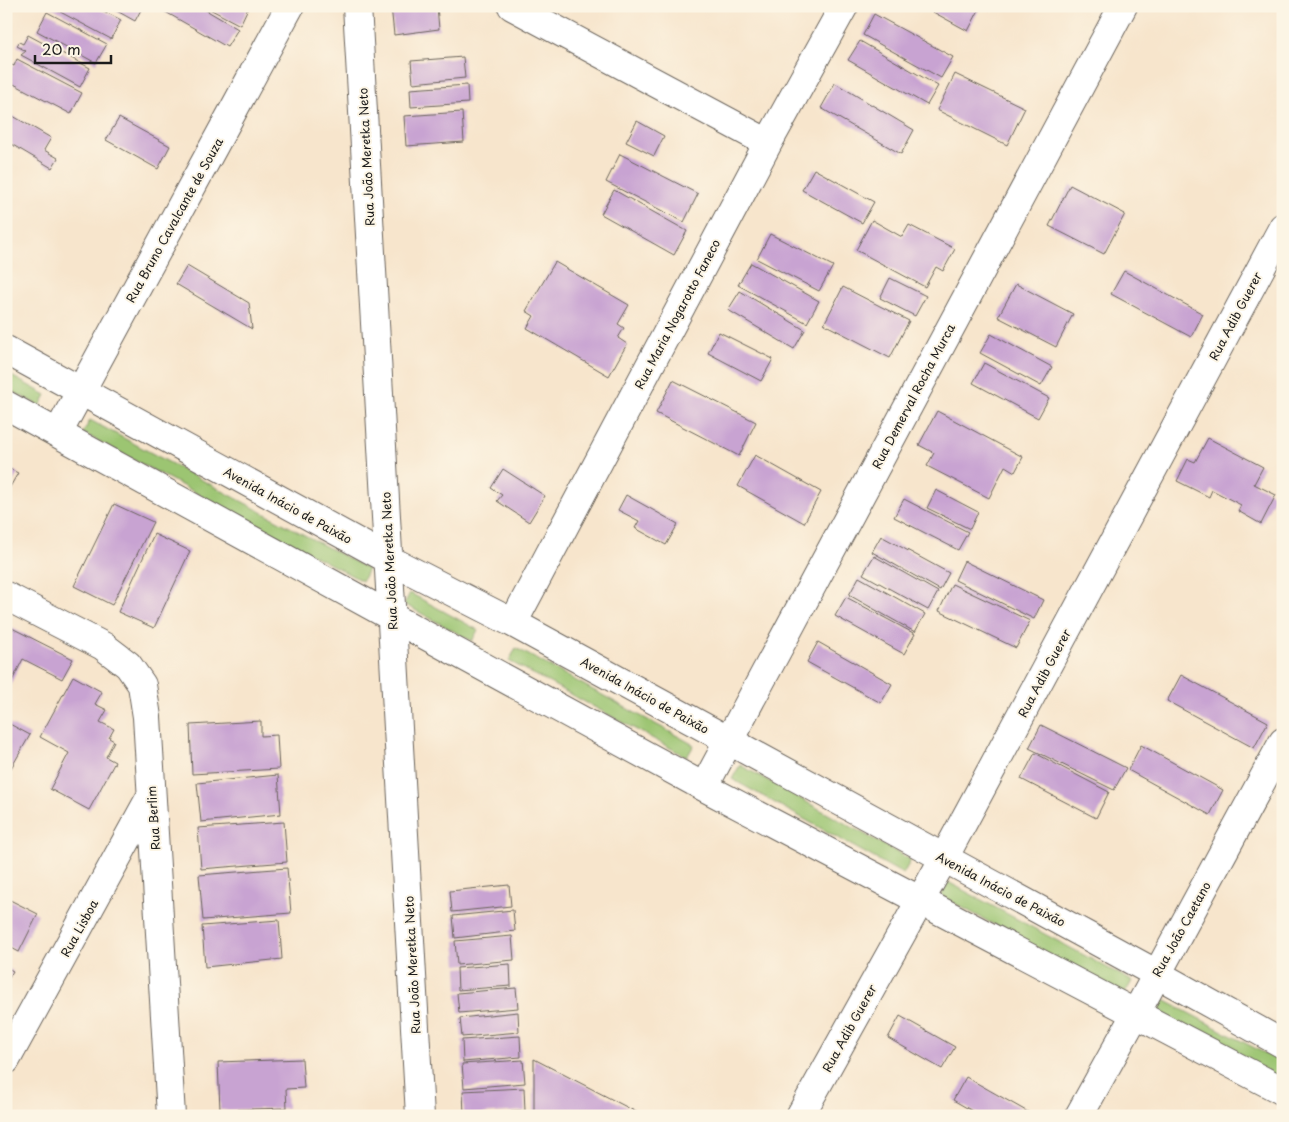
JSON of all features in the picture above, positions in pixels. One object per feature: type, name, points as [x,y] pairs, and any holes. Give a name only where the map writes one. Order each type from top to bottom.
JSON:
[{"type":"street","name":"Rua Bruno Cavalcante de Souza","points":[[58,432],[290,6]]},
{"type":"street","name":"Rua João Meretka Neto","points":[[357,6],[420,1116]]},
{"type":"street","points":[[512,6],[768,143]]},
{"type":"street","name":"Rua Maria Nogarotto Faneco","points":[[513,623],[768,143],[844,6]]},
{"type":"street","name":"Rua Demerval Rocha Murca","points":[[704,787],[1123,6]]},
{"type":"street","name":"Rua Adib Guerer","points":[[800,1116],[944,858],[1283,227]]},
{"type":"street","name":"Avenida Inácio de Paixão","points":[[6,350],[388,560],[513,623],[1283,1044]]},
{"type":"street","points":[[6,405],[704,787],[1283,1091]]},
{"type":"street","name":"Rua Berlim","points":[[6,596],[103,646],[128,664],[142,685],[147,717],[171,1116]]},
{"type":"street","name":"Rua João Caetano","points":[[1078,1116],[1283,742]]},
{"type":"street","name":"Rua Lisboa","points":[[6,1060],[151,796]]},
{"type":"green space","points":[[6,373],[46,395],[40,406],[6,388]]},
{"type":"green space","points":[[90,420],[368,569],[362,581],[83,433]]},
{"type":"green space","points":[[410,593],[478,630],[472,641],[404,604]]},
{"type":"green space","points":[[516,648],[694,745],[687,757],[509,661]]},
{"type":"green space","points":[[740,765],[911,860],[903,874],[732,779]]},
{"type":"green space","points":[[948,882],[1132,981],[1124,995],[941,896]]},
{"type":"green space","points":[[1164,1000],[1283,1063],[1283,1081],[1157,1013]]},
{"type":"building","points":[[49,6],[94,6],[121,20],[111,39]]},
{"type":"building","points":[[108,6],[143,6],[135,21]]},
{"type":"building","points":[[155,6],[199,6],[238,29],[227,47]]},
{"type":"building","points":[[204,6],[249,6],[240,25]]},
{"type":"building","points":[[391,6],[437,6],[439,29],[394,35]]},
{"type":"building","points":[[922,6],[977,6],[980,8],[968,31]]},
{"type":"building","points":[[47,12],[107,44],[96,63],[37,31]]},
{"type":"building","points":[[874,14],[953,57],[941,78],[863,35]]},
{"type":"building","points":[[28,35],[90,68],[80,87],[21,55],[26,51],[17,46],[19,42],[23,44]]},
{"type":"building","points":[[860,41],[938,86],[927,105],[848,60]]},
{"type":"building","points":[[463,57],[465,78],[413,83],[411,61]]},
{"type":"building","points":[[17,59],[82,93],[71,114],[6,80],[6,69],[9,64],[14,66]]},
{"type":"building","points":[[955,74],[1025,108],[1007,145],[937,110]]},
{"type":"building","points":[[835,83],[914,130],[901,154],[821,108]]},
{"type":"building","points":[[467,85],[468,103],[411,107],[410,89]]},
{"type":"building","points":[[6,112],[51,138],[44,150],[58,158],[52,168],[6,141]]},
{"type":"building","points":[[462,112],[464,142],[406,146],[404,116]]},
{"type":"building","points":[[119,118],[170,146],[158,169],[106,140]]},
{"type":"building","points":[[637,121],[664,136],[654,156],[626,142]]},
{"type":"building","points":[[620,154],[698,194],[684,222],[606,182]]},
{"type":"building","points":[[814,169],[874,202],[862,223],[802,190]]},
{"type":"building","points":[[1070,185],[1125,214],[1104,254],[1049,226]]},
{"type":"building","points":[[614,190],[687,231],[674,255],[601,214]]},
{"type":"building","points":[[872,220],[902,237],[909,225],[955,249],[943,271],[936,267],[925,287],[856,250]]},
{"type":"building","points":[[770,234],[833,266],[819,291],[757,259]]},
{"type":"building","points":[[555,262],[629,305],[618,324],[624,328],[618,338],[627,344],[609,376],[527,328],[534,316],[526,311]]},
{"type":"building","points":[[751,263],[819,301],[807,323],[738,285]]},
{"type":"building","points":[[187,266],[249,303],[252,329],[176,284]]},
{"type":"building","points":[[1124,271],[1203,314],[1191,337],[1111,294]]},
{"type":"building","points":[[890,278],[926,296],[915,316],[880,298]]},
{"type":"building","points":[[1016,284],[1073,314],[1056,347],[998,317]]},
{"type":"building","points":[[843,287],[909,321],[890,358],[824,324]]},
{"type":"building","points":[[740,291],[805,330],[794,349],[728,310]]},
{"type":"building","points":[[719,332],[773,359],[761,381],[708,353]]},
{"type":"building","points":[[991,334],[1052,367],[1041,386],[980,353]]},
{"type":"building","points":[[984,363],[1049,398],[1038,418],[973,383]]},
{"type":"building","points":[[673,380],[756,422],[739,456],[656,413]]},
{"type":"building","points":[[937,411],[1023,457],[1015,472],[1005,466],[989,498],[927,466],[934,453],[919,445]]},
{"type":"building","points":[[1208,438],[1263,467],[1254,484],[1276,495],[1261,524],[1238,511],[1241,505],[1212,490],[1209,497],[1177,481],[1188,459],[1195,462]]},
{"type":"building","points":[[755,455],[821,492],[804,523],[738,486]]},
{"type":"building","points":[[6,467],[18,473],[6,494]]},
{"type":"building","points":[[503,469],[545,496],[529,522],[497,501],[502,495],[491,488]]},
{"type":"building","points":[[936,490],[978,512],[970,529],[927,508]]},
{"type":"building","points":[[626,495],[678,524],[666,545],[635,528],[639,521],[618,510]]},
{"type":"building","points":[[904,499],[968,532],[958,550],[894,517]]},
{"type":"building","points":[[114,504],[153,522],[112,605],[74,586]]},
{"type":"building","points":[[154,534],[190,551],[154,628],[118,612]]},
{"type":"building","points":[[881,536],[949,573],[940,590],[872,552]]},
{"type":"building","points":[[874,556],[938,592],[928,610],[863,574]]},
{"type":"building","points":[[964,561],[1043,600],[1034,619],[955,580]]},
{"type":"building","points":[[859,577],[925,614],[915,632],[849,595]]},
{"type":"building","points":[[952,584],[1030,621],[1016,648],[939,611]]},
{"type":"building","points":[[846,597],[915,634],[904,654],[835,616]]},
{"type":"building","points":[[6,625],[73,659],[62,679],[23,659],[6,693]]},
{"type":"building","points":[[818,642],[892,684],[881,703],[807,662]]},
{"type":"building","points":[[1181,675],[1268,722],[1254,748],[1167,701]]},
{"type":"building","points":[[73,676],[102,692],[95,704],[107,710],[100,722],[114,729],[109,738],[114,741],[106,757],[115,762],[89,810],[50,789],[69,753],[40,737]]},
{"type":"building","points":[[261,721],[261,736],[277,735],[279,769],[192,774],[190,725]]},
{"type":"building","points":[[6,722],[30,735],[6,777]]},
{"type":"building","points":[[1041,725],[1126,768],[1114,790],[1029,748]]},
{"type":"building","points":[[1141,745],[1223,790],[1210,815],[1128,770]]},
{"type":"building","points":[[1035,753],[1109,792],[1096,818],[1021,779]]},
{"type":"building","points":[[278,775],[281,814],[201,822],[197,783]]},
{"type":"building","points":[[284,822],[287,862],[201,869],[198,828]]},
{"type":"building","points":[[287,868],[291,913],[203,920],[199,875]]},
{"type":"building","points":[[509,885],[511,906],[452,912],[450,891]]},
{"type":"building","points":[[6,898],[38,914],[19,952],[6,945]]},
{"type":"building","points":[[513,910],[515,931],[455,938],[453,916]]},
{"type":"building","points":[[279,920],[282,959],[205,967],[202,926]]},
{"type":"building","points":[[512,936],[514,960],[457,965],[455,941]]},
{"type":"building","points":[[510,964],[511,986],[458,990],[457,968]]},
{"type":"building","points":[[6,967],[13,971],[6,983]]},
{"type":"building","points":[[516,988],[518,1008],[459,1013],[457,993]]},
{"type":"building","points":[[518,1012],[519,1032],[462,1037],[460,1018]]},
{"type":"building","points":[[900,1016],[955,1047],[942,1069],[888,1038]]},
{"type":"building","points":[[520,1036],[521,1057],[463,1062],[462,1040]]},
{"type":"building","points":[[302,1059],[304,1088],[286,1089],[287,1108],[220,1110],[218,1062]]},
{"type":"building","points":[[534,1059],[644,1116],[534,1116]]},
{"type":"building","points":[[523,1060],[525,1083],[464,1088],[462,1064]]},
{"type":"building","points":[[966,1077],[1035,1116],[981,1116],[953,1100]]},
{"type":"building","points":[[524,1088],[525,1111],[464,1115],[463,1091]]}]
